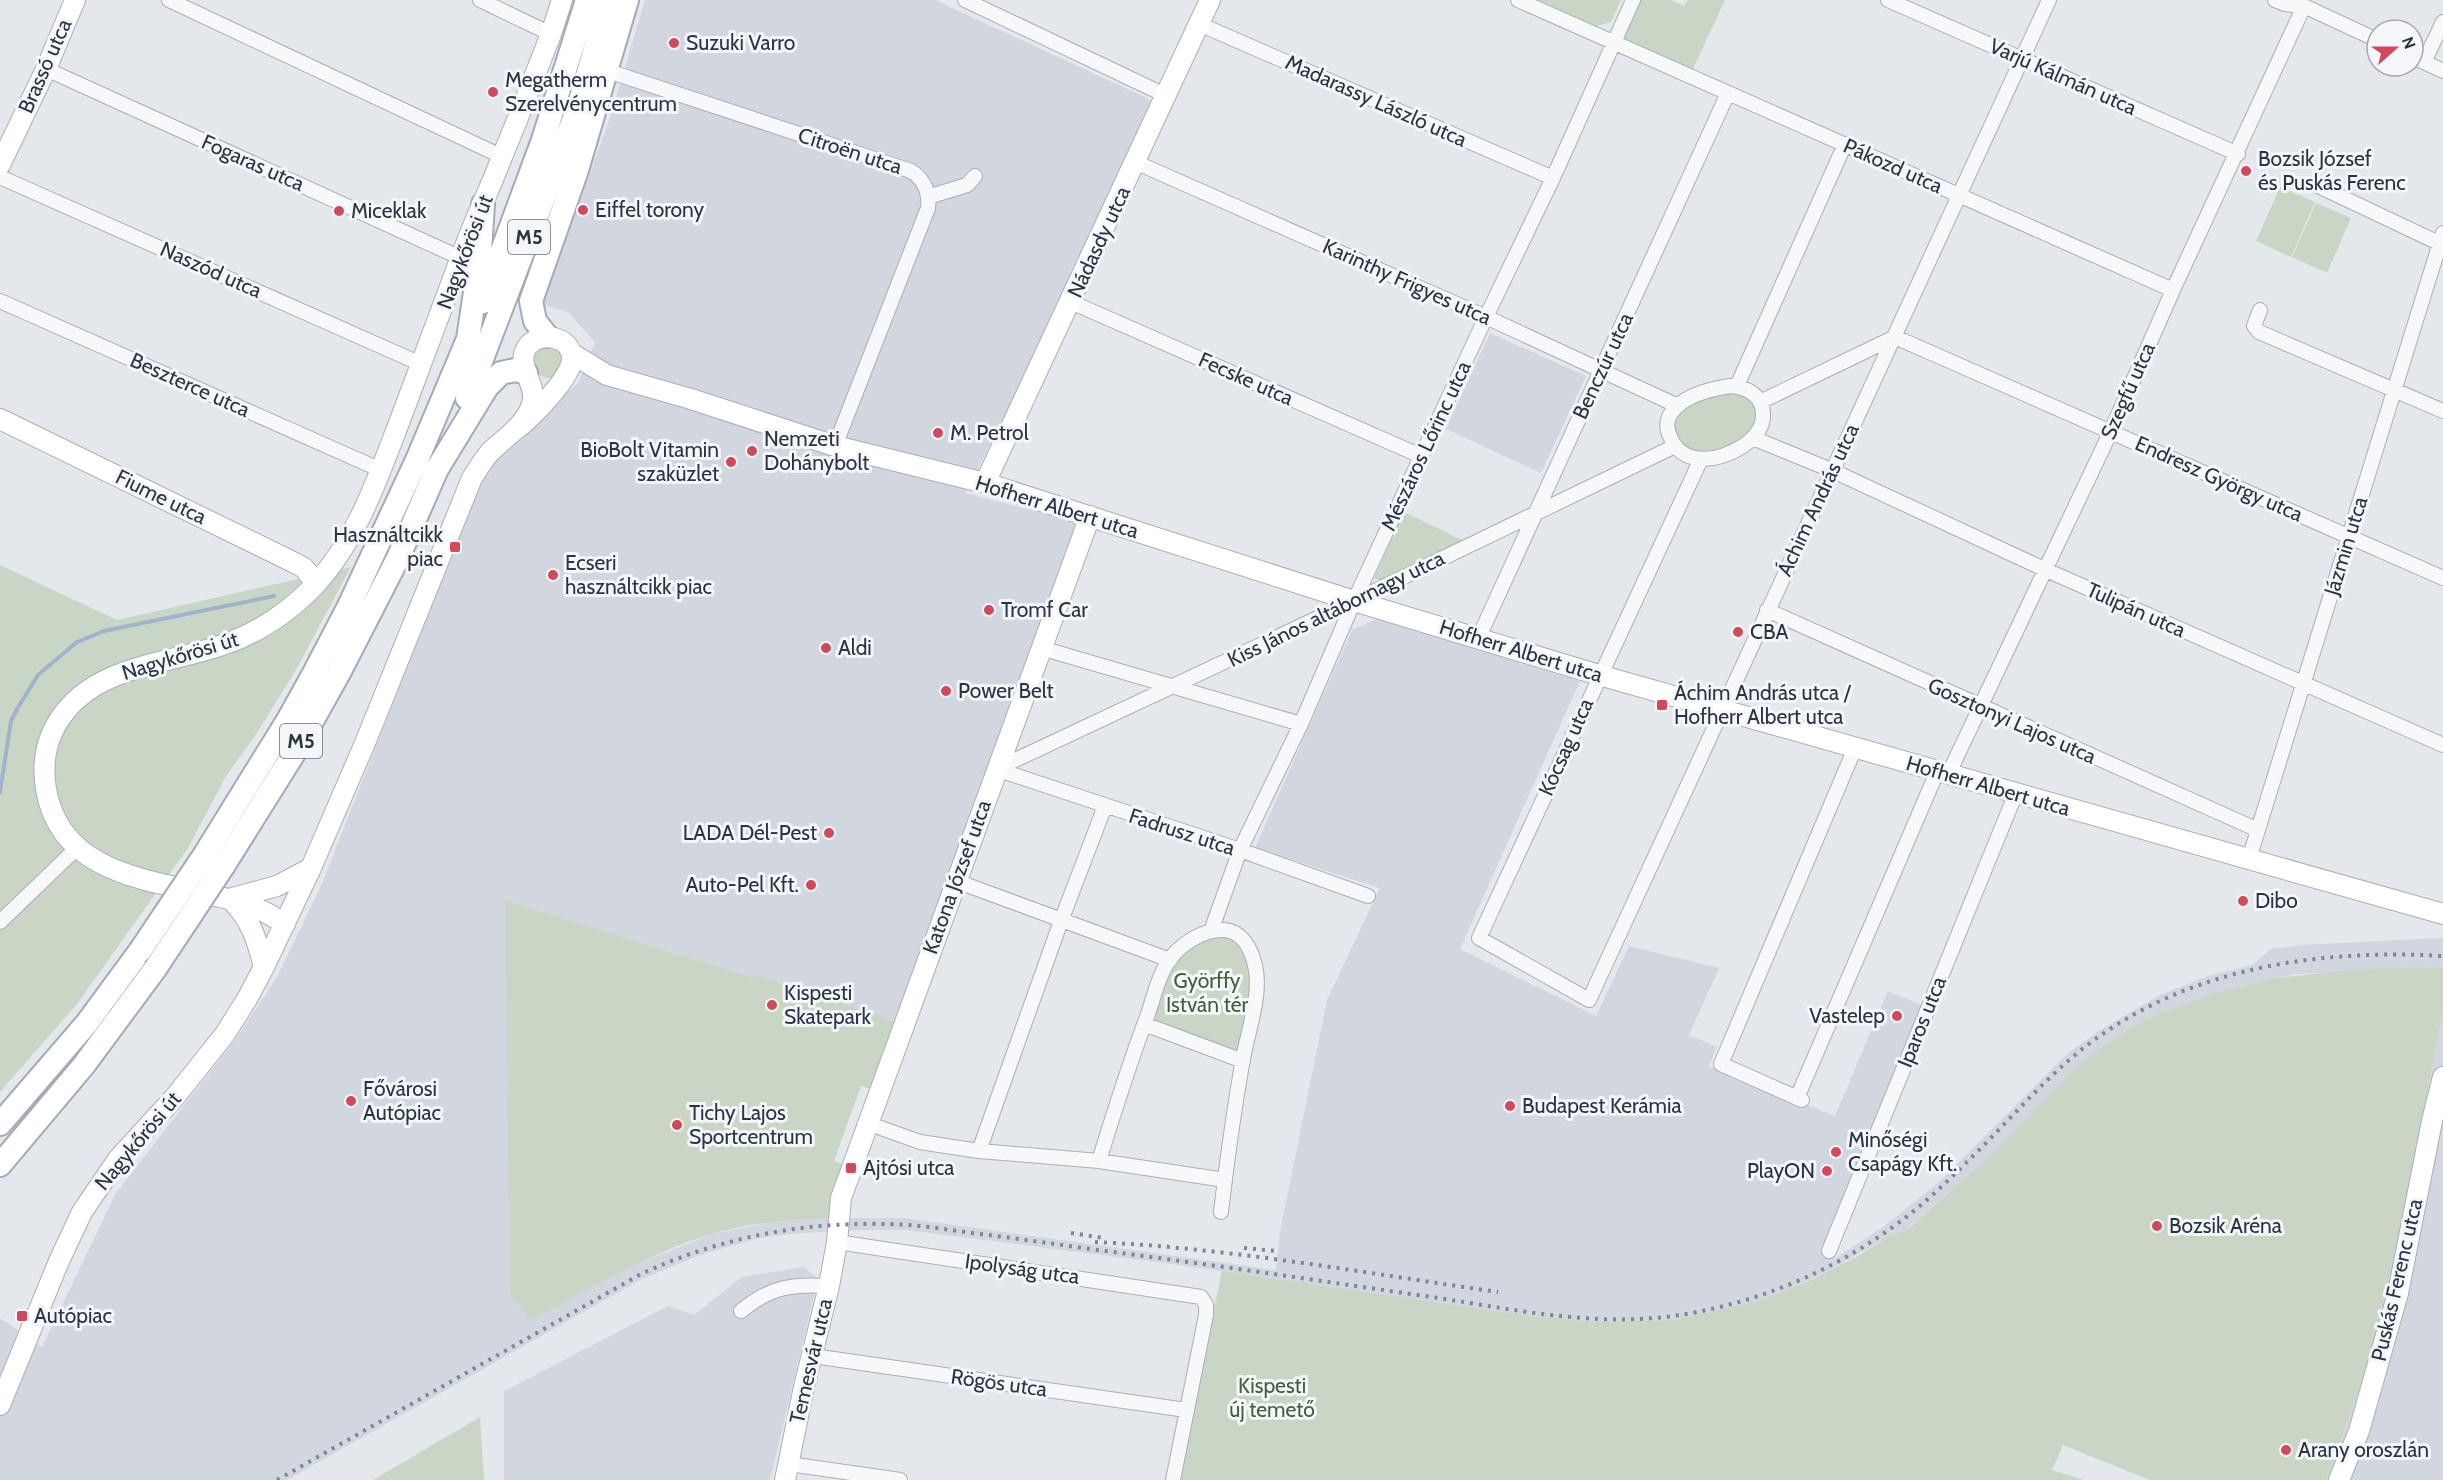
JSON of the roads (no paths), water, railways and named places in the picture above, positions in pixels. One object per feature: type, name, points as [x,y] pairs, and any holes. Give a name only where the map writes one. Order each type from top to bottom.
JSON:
[{"type":"main road","name":"Nagykőrösi út","points":[[468,339],[504,249],[543,140],[587,0]]},
{"type":"main road","name":"M5","points":[[0,1124],[87,1023],[140,951],[214,860],[296,750],[339,673],[398,558],[479,370],[578,108],[609,0]]},
{"type":"main road","points":[[546,336],[535,321],[531,301],[577,170],[608,71],[627,0]]},
{"type":"main road","points":[[468,339],[479,266],[483,204]]},
{"type":"main road","name":"M5","points":[[0,1165],[84,1065],[155,969],[349,606],[412,471],[468,339]]},
{"type":"main road","points":[[437,469],[491,381],[508,371],[527,374]]},
{"type":"street","name":"Brassó utca","points":[[0,165],[46,69],[75,0]]},
{"type":"street","points":[[169,0],[503,157]]},
{"type":"street","points":[[480,0],[551,34]]},
{"type":"street","name":"Nagykőrösi út","points":[[285,924],[260,909],[116,870],[93,860],[78,848],[60,827],[52,811],[45,785],[45,757],[49,740],[56,725],[89,688],[111,677],[218,647],[247,635],[290,607],[316,583],[363,513],[460,258],[503,157],[551,34],[562,0]]},
{"type":"street","points":[[965,0],[1166,95]]},
{"type":"street","name":"Nádasdy utca","points":[[986,483],[1210,0]]},
{"type":"street","name":"Pákozd utca","points":[[1518,0],[2173,290]]},
{"type":"street","name":"Mészáros Lőrinc utca","points":[[1211,931],[1240,850],[1301,724],[1354,601],[1553,178],[1633,0]]},
{"type":"street","name":"Varjú Kálmán utca","points":[[1888,0],[2238,154]]},
{"type":"street","name":"Áchim András utca","points":[[1589,1000],[2049,0]]},
{"type":"street","points":[[2275,0],[2285,4],[2302,3],[2365,34]]},
{"type":"street","name":"Szegfű utca","points":[[1855,748],[1721,1064],[1799,1099],[1943,773],[1980,706],[2111,431],[2173,290],[2238,154],[2302,3]]},
{"type":"street","points":[[2425,49],[2443,22]]},
{"type":"street","name":"Madarassy László utca","points":[[1199,24],[1553,178]]},
{"type":"street","points":[[2425,62],[2443,71]]},
{"type":"street","name":"Fogaras utca","points":[[46,69],[460,258]]},
{"type":"street","name":"Citroën utca","points":[[608,71],[911,171],[921,180],[928,197]]},
{"type":"street","name":"Benczúr utca","points":[[1478,639],[1728,93]]},
{"type":"street","points":[[1737,386],[1845,144]]},
{"type":"street","name":"Karinthy Frigyes utca","points":[[1135,162],[1486,317],[1677,406]]},
{"type":"street","points":[[835,446],[928,208],[928,197],[967,184],[975,176]]},
{"type":"street","name":"Naszód utca","points":[[0,177],[421,364]]},
{"type":"street","points":[[2314,184],[2442,241]]},
{"type":"street","name":"Jázmin utca","points":[[2249,859],[2442,241]]},
{"type":"street","name":"Beszterce utca","points":[[0,301],[381,470]]},
{"type":"street","name":"Fecske utca","points":[[1071,302],[1421,456]]},
{"type":"street","points":[[2260,310],[2254,326],[2256,329],[2443,411]]},
{"type":"street","points":[[546,336],[562,341],[571,353]]},
{"type":"street","name":"Nagykőrösi út","points":[[514,430],[532,405],[533,395],[523,361],[527,347],[532,341],[546,336]]},
{"type":"street","points":[[1760,402],[1895,337]]},
{"type":"street","name":"Endresz György utca","points":[[1895,337],[2443,578]]},
{"type":"street","name":"Nagykőrösi út","points":[[0,1405],[58,1261],[82,1212],[118,1159],[174,1098],[225,1034],[248,999],[311,868],[365,743],[472,478],[484,459],[537,412],[571,366],[571,353]]},
{"type":"street","name":"Hofherr Albert utca","points":[[571,353],[603,374],[691,399],[835,446],[986,483],[1478,639],[1721,711],[2443,914]]},
{"type":"street","points":[[527,374],[535,382],[544,385],[563,378]]},
{"type":"street","name":"Hofherr Albert utca","points":[[563,378],[603,374]]},
{"type":"street","points":[[1737,386],[1752,392],[1760,402],[1762,423],[1753,438],[1728,453],[1701,459],[1688,457],[1675,446],[1667,430],[1669,416],[1677,406],[1710,390],[1737,386]]},
{"type":"street","name":"Fiume utca","points":[[0,419],[295,563],[304,568],[316,583]]},
{"type":"street","points":[[1753,438],[1831,470]]},
{"type":"street","name":"Kiss János altábornagy utca","points":[[996,769],[1354,601],[1675,446]]},
{"type":"street","name":"Kócsag utca","points":[[1589,1000],[1479,938],[1701,459]]},
{"type":"street","name":"Tulipán utca","points":[[1831,470],[2044,569],[2443,746]]},
{"type":"street","name":"Katona József utca","points":[[837,1242],[841,1197],[1090,516]]},
{"type":"street","name":"Gosztonyi Lajos utca","points":[[1767,610],[2258,830]]},
{"type":"street","points":[[1041,648],[1301,724]]},
{"type":"street","name":"Fadrusz utca","points":[[996,769],[1240,850],[1368,896]]},
{"type":"street","name":"Iparos utca","points":[[1829,1251],[2016,794]]},
{"type":"street","points":[[979,1151],[1061,921],[1105,806]]},
{"type":"street","points":[[0,922],[78,848]]},
{"type":"street","points":[[264,967],[252,927],[246,916],[229,899],[277,886],[311,868]]},
{"type":"street","points":[[956,881],[1170,960]]},
{"type":"street","points":[[1099,1161],[1144,1024],[1170,960],[1187,943],[1211,931],[1227,930],[1238,934],[1249,949],[1255,966],[1256,993],[1243,1061],[1221,1212]]},
{"type":"street","points":[[1144,1024],[1243,1061]]},
{"type":"street","name":"Puskás Ferenc utca","points":[[2339,1480],[2359,1431],[2389,1328],[2440,1104],[2443,1077]]},
{"type":"street","points":[[867,1123],[920,1142],[979,1151],[1099,1161],[1225,1180]]},
{"type":"street","name":"Temesvár utca","points":[[787,1472],[837,1242]]},
{"type":"street","name":"Ipolyság utca","points":[[837,1242],[1187,1293],[1201,1297],[1204,1300],[1206,1315],[1186,1410]]},
{"type":"street","points":[[741,1311],[758,1297],[798,1284],[829,1286]]},
{"type":"street","name":"Rögös utca","points":[[813,1356],[1186,1410]]},
{"type":"street","points":[[1173,1480],[1186,1410]]},
{"type":"street","points":[[787,1472],[900,1480]]},
{"type":"waterway","points":[[0,792],[11,721],[17,709],[38,675],[77,642],[104,631],[274,596]]},
{"type":"railway","points":[[277,1480],[641,1274],[700,1251],[791,1229],[853,1224],[928,1227],[1582,1318],[1643,1319],[1673,1316],[1737,1303],[1768,1293],[1828,1267],[1884,1233],[1910,1214],[1946,1182],[2038,1089],[2084,1047],[2139,1012],[2179,993],[2221,978],[2264,967],[2353,956],[2443,956]]},
{"type":"railway","points":[[1071,1233],[1104,1238]]},
{"type":"railway","points":[[1095,1242],[1247,1255],[1498,1292]]},
{"type":"railway","points":[[1244,1248],[1277,1251]]},
{"type":"place","name":"Suzuki Varro","points":[[674,43]]},
{"type":"place","name":"Megatherm Szerelvénycentrum","points":[[493,92]]},
{"type":"place","name":"Bozsik József és Puskás Ferenc","points":[[2246,171]]},
{"type":"place","name":"Eiffel torony","points":[[583,210]]},
{"type":"place","name":"Miceklak","points":[[339,211]]},
{"type":"place","name":"M. Petrol","points":[[938,433]]},
{"type":"place","name":"Nemzeti Dohánybolt","points":[[752,451]]},
{"type":"place","name":"BioBolt Vitamin szaküzlet","points":[[731,462]]},
{"type":"place","name":"Használtcikk piac","points":[[455,547]]},
{"type":"place","name":"Ecseri használtcikk piac","points":[[553,575]]},
{"type":"place","name":"Tromf Car","points":[[989,610]]},
{"type":"place","name":"CBA","points":[[1738,632]]},
{"type":"place","name":"Aldi","points":[[826,648]]},
{"type":"place","name":"Power Belt","points":[[946,691]]},
{"type":"place","name":"Áchim András utca / Hofherr Albert utca","points":[[1662,705]]},
{"type":"place","name":"LADA Dél-Pest","points":[[829,833]]},
{"type":"place","name":"Auto-Pel Kft.","points":[[811,885]]},
{"type":"place","name":"Dibo","points":[[2243,901]]},
{"type":"place","name":"Kispesti Skatepark","points":[[772,1005]]},
{"type":"place","name":"Vastelep","points":[[1897,1016]]},
{"type":"place","name":"Fővárosi Autópiac","points":[[351,1101]]},
{"type":"place","name":"Budapest Kerámia","points":[[1510,1106]]},
{"type":"place","name":"Tichy Lajos Sportcentrum","points":[[677,1125]]},
{"type":"place","name":"Minőségi Csapágy Kft.","points":[[1836,1152]]},
{"type":"place","name":"Ajtósi utca","points":[[851,1168]]},
{"type":"place","name":"PlayON","points":[[1827,1171]]},
{"type":"place","name":"Bozsik Aréna","points":[[2157,1226]]},
{"type":"place","name":"Autópiac","points":[[22,1316]]},
{"type":"place","name":"Arany oroszlán","points":[[2286,1450]]},
{"type":"park label","name":"Györffy István tér","points":[[1207,993]]},
{"type":"park label","name":"Kispesti új temető","points":[[1272,1398]]}]
